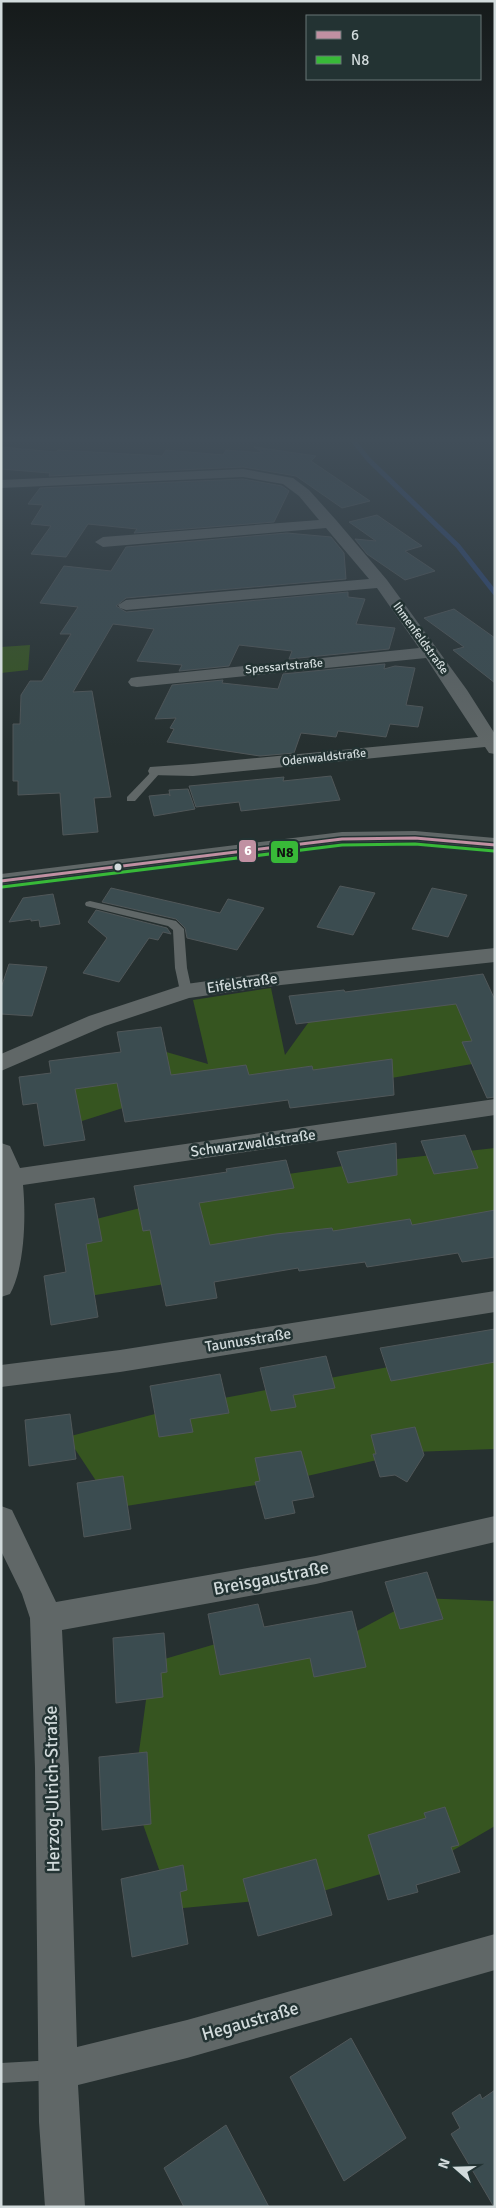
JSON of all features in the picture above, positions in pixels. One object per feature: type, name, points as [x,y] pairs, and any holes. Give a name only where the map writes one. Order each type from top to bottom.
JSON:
[{"type":"street","points":[[103,542],[126,540]]},
{"type":"street","name":"Ihmenfeldstraße","points":[[344,540],[381,583],[432,652],[493,745]]},
{"type":"street","points":[[126,605],[381,583]]},
{"type":"street","name":"Spessartstraße","points":[[137,682],[432,652]]},
{"type":"street","name":"Odenwaldstraße","points":[[157,772],[493,745]]},
{"type":"street","points":[[1,881],[342,839],[410,838],[495,845]]},
{"type":"street","name":"Eifelstraße","points":[[1,1064],[97,1021],[186,991],[281,978],[495,954]]},
{"type":"street","name":"Schwarzwaldstraße","points":[[11,1178],[495,1107]]},
{"type":"street","points":[[1,1152],[11,1178],[10,1238],[1,1288]]},
{"type":"street","name":"Taunusstraße","points":[[1,1376],[120,1361],[495,1301]]},
{"type":"street","name":"Herzog-Ulrich-Straße","points":[[1,1519],[37,1592],[46,1618],[60,2070],[60,2131],[65,2207]]},
{"type":"street","name":"Breisgaustraße","points":[[46,1618],[316,1570],[495,1530]]},
{"type":"street","name":"Hegaustraße","points":[[60,2070],[186,2039],[495,1952]]},
{"type":"lane","points":[[131,799],[157,772]]},
{"type":"lane","points":[[90,904],[172,923],[178,929],[181,968],[186,991]]},
{"type":"lane","name":"Hegaustraße","points":[[1,2073],[60,2070]]},
{"type":"green space","points":[[30,645],[28,670],[1,673],[1,647]]},
{"type":"green space","points":[[271,988],[285,1055],[321,1005],[472,989],[495,1060],[380,1080],[148,1100],[60,1128],[67,1074],[142,1045],[208,1064],[193,1000]]},
{"type":"green space","points":[[495,1148],[495,1232],[70,1299],[80,1223],[261,1178],[370,1162]]},
{"type":"green space","points":[[495,1347],[495,1449],[412,1452],[294,1479],[114,1508],[67,1437],[197,1403]]},
{"type":"green space","points":[[419,1598],[495,1601],[495,1826],[445,1855],[306,1896],[173,1909],[133,1796],[151,1663],[246,1635],[342,1639]]},
{"type":"building","points":[[41,540],[77,540],[66,557],[31,554]]},
{"type":"building","points":[[206,540],[333,540],[344,553],[346,579],[126,598],[116,606],[126,612],[348,592],[348,597],[365,599],[356,624],[395,628],[389,649],[289,659],[292,651],[239,645],[229,666],[179,671],[182,665],[137,661],[154,629],[113,624],[73,692],[92,691],[111,797],[94,798],[98,832],[63,835],[60,793],[18,795],[18,781],[13,781],[13,724],[20,724],[21,695],[30,681],[42,681],[71,634],[60,634],[78,607],[40,603],[64,566],[111,571],[126,547]]},
{"type":"building","points":[[356,540],[376,541],[375,540],[413,540],[422,546],[405,551],[435,571],[405,580],[367,554]]},
{"type":"building","points":[[454,609],[495,638],[495,683],[453,650],[464,647],[424,618]]},
{"type":"building","points":[[385,664],[384,669],[395,666],[415,668],[406,705],[423,707],[418,727],[390,724],[386,737],[338,731],[336,737],[301,733],[294,753],[260,756],[167,742],[174,729],[170,728],[176,718],[155,719],[172,685],[223,680],[222,683],[278,689],[283,674]]},
{"type":"building","points":[[331,776],[340,800],[241,811],[239,802],[196,807],[189,786],[284,777],[283,781]]},
{"type":"building","points":[[188,789],[195,809],[154,816],[149,796],[169,794],[170,796],[169,790]]},
{"type":"building","points":[[340,886],[375,893],[353,935],[317,927]]},
{"type":"building","points":[[111,888],[220,913],[228,899],[264,908],[237,950],[187,938],[185,928],[176,919],[102,902]]},
{"type":"building","points":[[432,888],[467,895],[448,937],[412,929]]},
{"type":"building","points":[[53,894],[60,924],[40,927],[39,920],[31,921],[31,919],[9,922],[23,898]]},
{"type":"building","points":[[96,910],[167,928],[171,934],[163,932],[158,940],[149,938],[119,982],[83,973],[107,938],[88,922]]},
{"type":"building","points":[[9,964],[47,967],[32,1016],[1,1014],[1,988]]},
{"type":"building","points":[[483,974],[495,1000],[495,1097],[487,1098],[462,1042],[472,1041],[456,1004],[296,1024],[289,996],[344,990],[345,992]]},
{"type":"building","points":[[161,1027],[171,1075],[246,1065],[249,1075],[312,1066],[313,1070],[392,1059],[394,1095],[290,1108],[288,1100],[125,1122],[117,1083],[75,1089],[85,1140],[44,1146],[37,1103],[23,1105],[19,1077],[51,1073],[49,1061],[121,1052],[117,1032]]},
{"type":"building","points":[[465,1135],[478,1168],[434,1174],[421,1141]]},
{"type":"building","points":[[396,1143],[397,1175],[348,1183],[337,1152]]},
{"type":"building","points":[[286,1160],[294,1188],[199,1203],[210,1245],[276,1234],[332,1228],[333,1231],[410,1219],[412,1225],[495,1210],[495,1257],[462,1262],[458,1253],[367,1267],[365,1262],[299,1271],[298,1268],[214,1282],[217,1298],[166,1306],[150,1230],[143,1231],[134,1186],[227,1172],[226,1169]]},
{"type":"building","points":[[94,1198],[102,1241],[86,1244],[98,1317],[51,1325],[44,1276],[66,1272],[55,1204]]},
{"type":"building","points":[[495,1329],[495,1362],[391,1381],[380,1348]]},
{"type":"building","points":[[326,1356],[335,1388],[293,1395],[296,1407],[271,1411],[260,1368]]},
{"type":"building","points":[[220,1374],[229,1413],[190,1419],[193,1432],[159,1437],[150,1386]]},
{"type":"building","points":[[70,1414],[76,1459],[29,1466],[25,1420]]},
{"type":"building","points":[[415,1427],[424,1455],[407,1482],[395,1475],[380,1477],[373,1454],[376,1454],[371,1435]]},
{"type":"building","points":[[301,1451],[314,1497],[292,1501],[295,1513],[265,1519],[255,1482],[260,1481],[255,1458]]},
{"type":"building","points":[[123,1476],[131,1529],[84,1537],[77,1483]]},
{"type":"building","points":[[427,1572],[443,1619],[400,1629],[385,1582]]},
{"type":"building","points":[[258,1604],[264,1627],[352,1611],[366,1667],[314,1677],[310,1658],[220,1675],[208,1614]]},
{"type":"building","points":[[164,1633],[167,1672],[161,1673],[163,1697],[116,1703],[113,1638]]},
{"type":"building","points":[[147,1752],[151,1824],[102,1830],[99,1757]]},
{"type":"building","points":[[445,1807],[459,1845],[451,1847],[460,1872],[416,1885],[418,1892],[388,1900],[368,1835],[426,1818],[424,1813]]},
{"type":"building","points":[[316,1859],[332,1915],[258,1936],[243,1879]]},
{"type":"building","points":[[183,1865],[187,1890],[180,1892],[188,1944],[132,1957],[121,1879]]},
{"type":"building","points":[[351,2038],[406,2138],[344,2181],[290,2077]]},
{"type":"building","points":[[495,2090],[494,2207],[451,2134],[460,2128],[452,2113],[480,2094],[482,2099]]},
{"type":"building","points":[[226,2125],[269,2207],[184,2207],[164,2168]]},
{"type":"waterway","points":[[452,540],[495,593]]},
{"type":"transit line","name":"6","points":[[1,881],[342,839],[415,838],[495,845]]},
{"type":"transit line","name":"N8","points":[[2,887],[342,845],[415,844],[494,851]]}]
